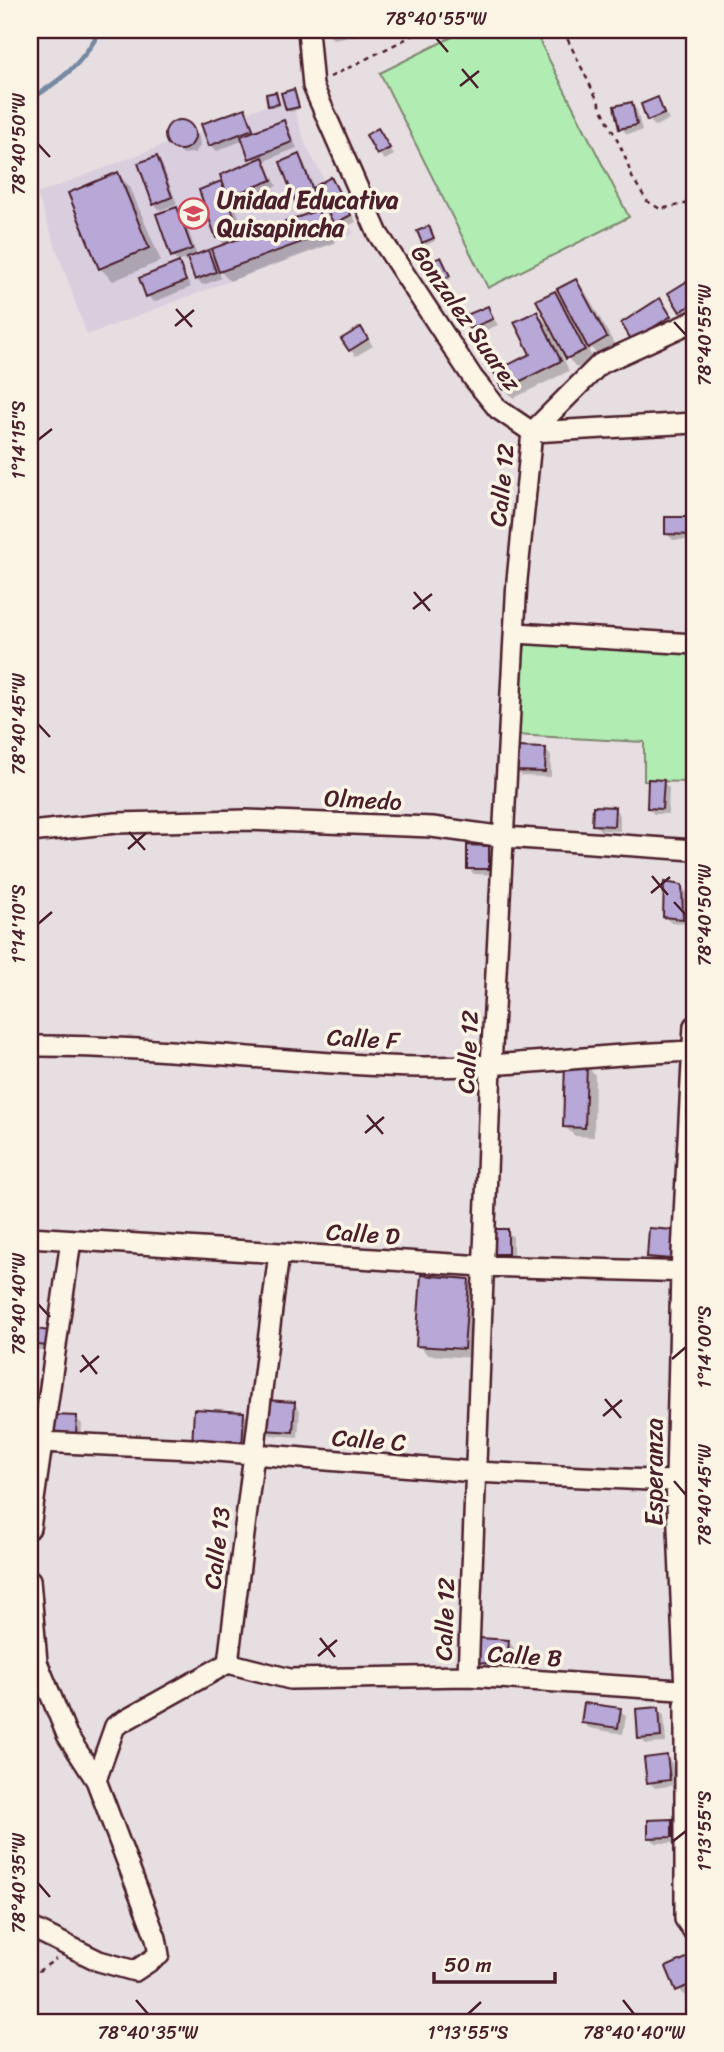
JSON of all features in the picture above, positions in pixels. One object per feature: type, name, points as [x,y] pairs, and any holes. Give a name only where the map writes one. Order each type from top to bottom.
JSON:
[{"type":"street","name":"Gonzalez Suarez","points":[[308,30],[313,86],[377,234],[472,378],[498,409],[532,432]]},
{"type":"street","points":[[532,432],[600,364],[694,321]]},
{"type":"street","points":[[532,432],[694,423]]},
{"type":"street","name":"Calle 12","points":[[468,1676],[491,1066],[517,580],[532,432]]},
{"type":"street","points":[[516,633],[694,643]]},
{"type":"street","name":"Olmedo","points":[[30,832],[116,823],[247,820],[432,827],[505,837],[694,850]]},
{"type":"street","name":"Esperanza","points":[[690,1925],[690,1691],[685,1481],[687,1272],[694,1026]]},
{"type":"street","name":"Calle F","points":[[30,1046],[104,1045],[387,1066],[491,1066],[694,1051]]},
{"type":"street","name":"Calle D","points":[[30,1237],[484,1266],[687,1272]]},
{"type":"street","points":[[30,1528],[71,1240]]},
{"type":"street","name":"Calle 13","points":[[228,1663],[279,1254]]},
{"type":"street","name":"Calle C","points":[[41,1442],[192,1449],[475,1472],[685,1481]]},
{"type":"street","points":[[30,1580],[37,1662],[67,1735],[96,1780],[156,1938],[159,1955],[135,1971],[99,1961],[30,1927]]},
{"type":"street","points":[[96,1780],[115,1726],[228,1663]]},
{"type":"street","name":"Calle B","points":[[228,1663],[290,1679],[468,1676],[690,1691]]},
{"type":"path","points":[[313,86],[424,30]]},
{"type":"path","points":[[563,30],[624,154],[632,177],[647,201],[660,209],[694,202]]},
{"type":"path","points":[[30,1977],[72,1947]]},
{"type":"shaded area","name":"Unidad Educativa Quisapincha","points":[[290,96],[306,146],[354,234],[87,335],[37,194]]},
{"type":"green space","points":[[466,30],[534,30],[629,217],[488,288],[380,73]]},
{"type":"green space","points":[[525,644],[694,653],[693,782],[644,781],[644,742],[515,735]]},
{"type":"building","points":[[294,89],[299,107],[286,110],[281,93]]},
{"type":"building","points":[[276,92],[279,104],[268,106],[266,94]]},
{"type":"building","points":[[658,97],[664,114],[647,121],[641,104]]},
{"type":"building","points":[[632,102],[637,125],[619,129],[614,106]]},
{"type":"building","points":[[245,108],[253,129],[209,146],[201,124]]},
{"type":"building","points":[[180,120],[191,124],[195,135],[191,146],[180,150],[169,146],[165,135],[169,124]]},
{"type":"building","points":[[284,120],[292,142],[249,159],[241,136]]},
{"type":"building","points":[[378,128],[390,148],[377,155],[366,135]]},
{"type":"building","points":[[299,154],[315,196],[296,204],[280,162]]},
{"type":"building","points":[[157,156],[172,197],[153,205],[138,163]]},
{"type":"building","points":[[263,157],[272,180],[228,197],[220,175]]},
{"type":"building","points":[[118,172],[149,248],[99,269],[68,193]]},
{"type":"building","points":[[331,177],[351,215],[334,224],[314,187]]},
{"type":"building","points":[[221,181],[239,229],[216,238],[199,190]]},
{"type":"building","points":[[177,207],[192,249],[171,257],[156,214]]},
{"type":"building","points":[[318,210],[327,233],[219,272],[211,249]]},
{"type":"building","points":[[429,226],[434,238],[422,243],[417,231]]},
{"type":"building","points":[[208,250],[216,272],[195,280],[187,258]]},
{"type":"building","points":[[441,257],[450,276],[439,281],[430,262]]},
{"type":"building","points":[[179,262],[186,281],[146,297],[139,278]]},
{"type":"building","points":[[694,277],[694,303],[680,312],[668,293]]},
{"type":"building","points":[[576,279],[607,337],[588,348],[557,289]]},
{"type":"building","points":[[555,291],[585,350],[566,359],[536,300]]},
{"type":"building","points":[[660,298],[671,316],[632,341],[621,323]]},
{"type":"building","points":[[488,306],[493,319],[469,329],[464,316]]},
{"type":"building","points":[[537,311],[561,361],[503,390],[494,372],[530,354],[514,322]]},
{"type":"building","points":[[361,327],[368,339],[349,351],[341,339]]},
{"type":"building","points":[[665,517],[694,517],[693,535],[665,534]]},
{"type":"building","points":[[515,747],[546,748],[545,772],[514,771]]},
{"type":"building","points":[[648,779],[664,780],[662,809],[647,808]]},
{"type":"building","points":[[593,806],[615,807],[614,826],[592,825]]},
{"type":"building","points":[[467,845],[489,846],[489,869],[467,869]]},
{"type":"building","points":[[664,882],[682,885],[683,919],[663,917]]},
{"type":"building","points":[[565,1063],[587,1063],[585,1128],[563,1127]]},
{"type":"building","points":[[649,1228],[673,1230],[671,1259],[647,1257]]},
{"type":"building","points":[[489,1229],[508,1229],[508,1254],[489,1254]]},
{"type":"building","points":[[421,1275],[469,1279],[464,1349],[416,1346]]},
{"type":"building","points":[[30,1328],[49,1331],[47,1346],[30,1344]]},
{"type":"building","points":[[266,1400],[295,1402],[293,1432],[263,1430]]},
{"type":"building","points":[[194,1409],[244,1412],[242,1449],[192,1447]]},
{"type":"building","points":[[53,1415],[77,1416],[76,1434],[52,1433]]},
{"type":"building","points":[[480,1638],[509,1640],[507,1664],[479,1663]]},
{"type":"building","points":[[584,1703],[621,1708],[618,1728],[581,1723]]},
{"type":"building","points":[[659,1707],[661,1737],[638,1739],[636,1709]]},
{"type":"building","points":[[667,1755],[670,1780],[647,1783],[644,1758]]},
{"type":"building","points":[[672,1819],[672,1837],[648,1838],[648,1820]]},
{"type":"building","points":[[693,1955],[694,1983],[676,1991],[666,1967]]},
{"type":"waterway","points":[[30,100],[70,70],[86,53],[100,30]]},
{"type":"place","name":"Unidad Educativa Quisapincha","points":[[194,214]]}]
